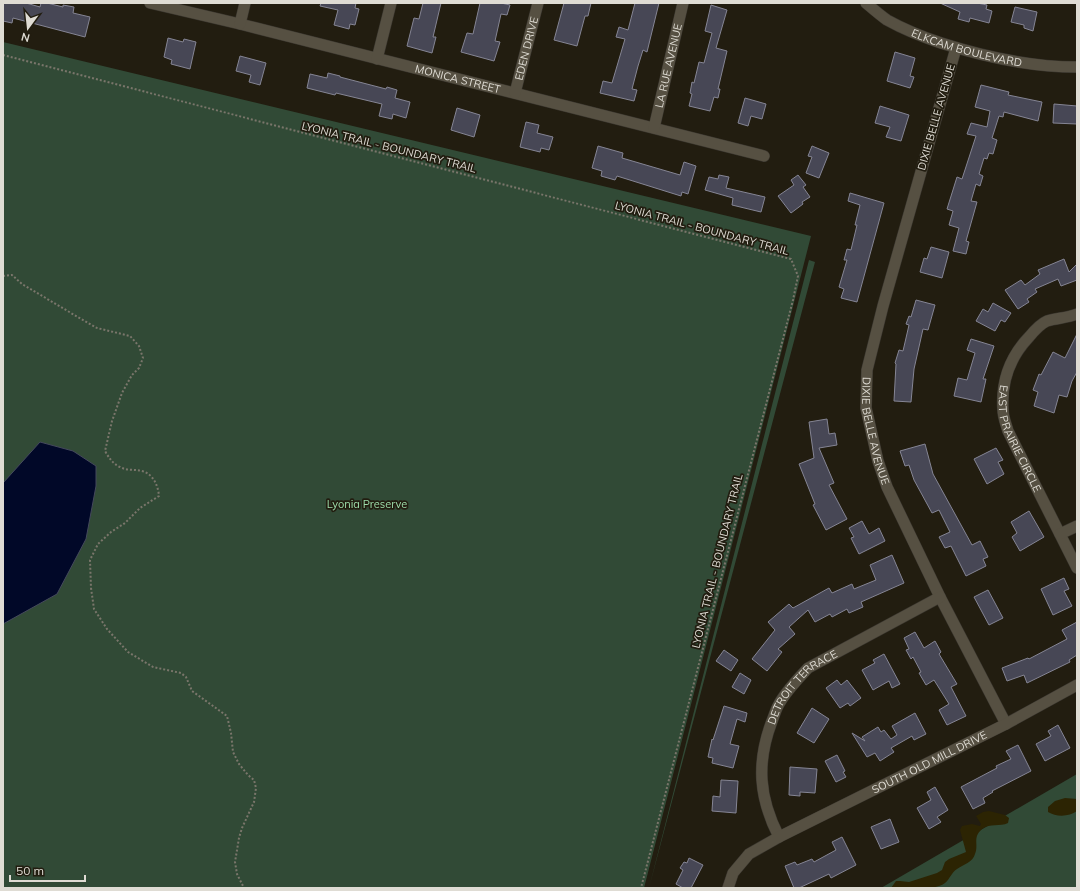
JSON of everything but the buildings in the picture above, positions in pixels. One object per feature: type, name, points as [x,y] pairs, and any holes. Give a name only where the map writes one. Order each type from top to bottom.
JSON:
[{"type":"street","name":"MONICA STREET","points":[[150,3],[240,24],[764,156]]},
{"type":"street","points":[[240,24],[245,3]]},
{"type":"street","points":[[377,59],[391,3]]},
{"type":"street","name":"EDEN DRIVE","points":[[515,94],[538,3]]},
{"type":"street","name":"LA RUE AVENUE","points":[[654,128],[683,3]]},
{"type":"street","name":"ELKCAM BOULEVARD","points":[[866,3],[886,20],[914,34],[956,48],[1006,61],[1056,67],[1077,67]]},
{"type":"street","name":"DIXIE BELLE AVENUE","points":[[956,48],[883,306],[868,370],[866,408],[878,461],[887,487],[940,597],[1006,724]]},
{"type":"street","name":"EAST PRAIRIE CIRCLE","points":[[1077,314],[1047,321],[1038,328],[1020,346],[1009,366],[1003,388],[1003,411],[1008,431],[1077,568]]},
{"type":"street","points":[[1060,534],[1077,526]]},
{"type":"street","name":"DETROIT TERRACE","points":[[779,837],[770,819],[762,785],[761,762],[768,731],[779,704],[808,668],[940,597]]},
{"type":"street","name":"SOUTH OLD MILL DRIVE","points":[[728,888],[733,873],[749,854],[779,837],[1006,724],[1077,685]]},
{"type":"path","name":"LYONIA TRAIL - BOUNDARY TRAIL","points":[[3,56],[791,259],[798,276],[793,300],[641,888]]},
{"type":"path","points":[[3,276],[12,275],[22,284],[97,328],[130,336],[139,346],[143,358],[139,368],[132,375],[122,393],[112,421],[105,451],[110,460],[120,467],[128,470],[143,471],[152,476],[159,489],[159,496],[140,508],[125,523],[111,532],[98,544],[90,560],[91,588],[94,609],[106,629],[128,652],[153,667],[181,673],[186,677],[192,691],[227,716],[233,752],[239,764],[248,776],[254,780],[256,788],[254,802],[239,838],[235,862],[237,874],[244,888]]},
{"type":"green space","name":"Lyonia Preserve","points":[[3,42],[811,236],[644,888],[3,888]]},
{"type":"green space","points":[[809,260],[815,262],[649,888]]},
{"type":"green space","points":[[1077,774],[1077,888],[881,888]]},
{"type":"sand","points":[[1065,798],[1077,799],[1077,811],[1062,816],[1048,812],[1048,807],[1055,801]]},
{"type":"sand","points":[[989,811],[1005,815],[1009,818],[1008,823],[988,826],[982,829],[976,838],[976,850],[974,857],[955,871],[945,883],[941,886],[927,888],[891,888],[896,881],[909,882],[937,873],[942,870],[945,862],[949,859],[966,852],[960,830],[962,826],[972,824],[980,826],[981,824],[976,816],[983,812]]},
{"type":"water","points":[[40,442],[73,451],[96,466],[96,486],[86,539],[57,594],[3,624],[3,483]]}]
